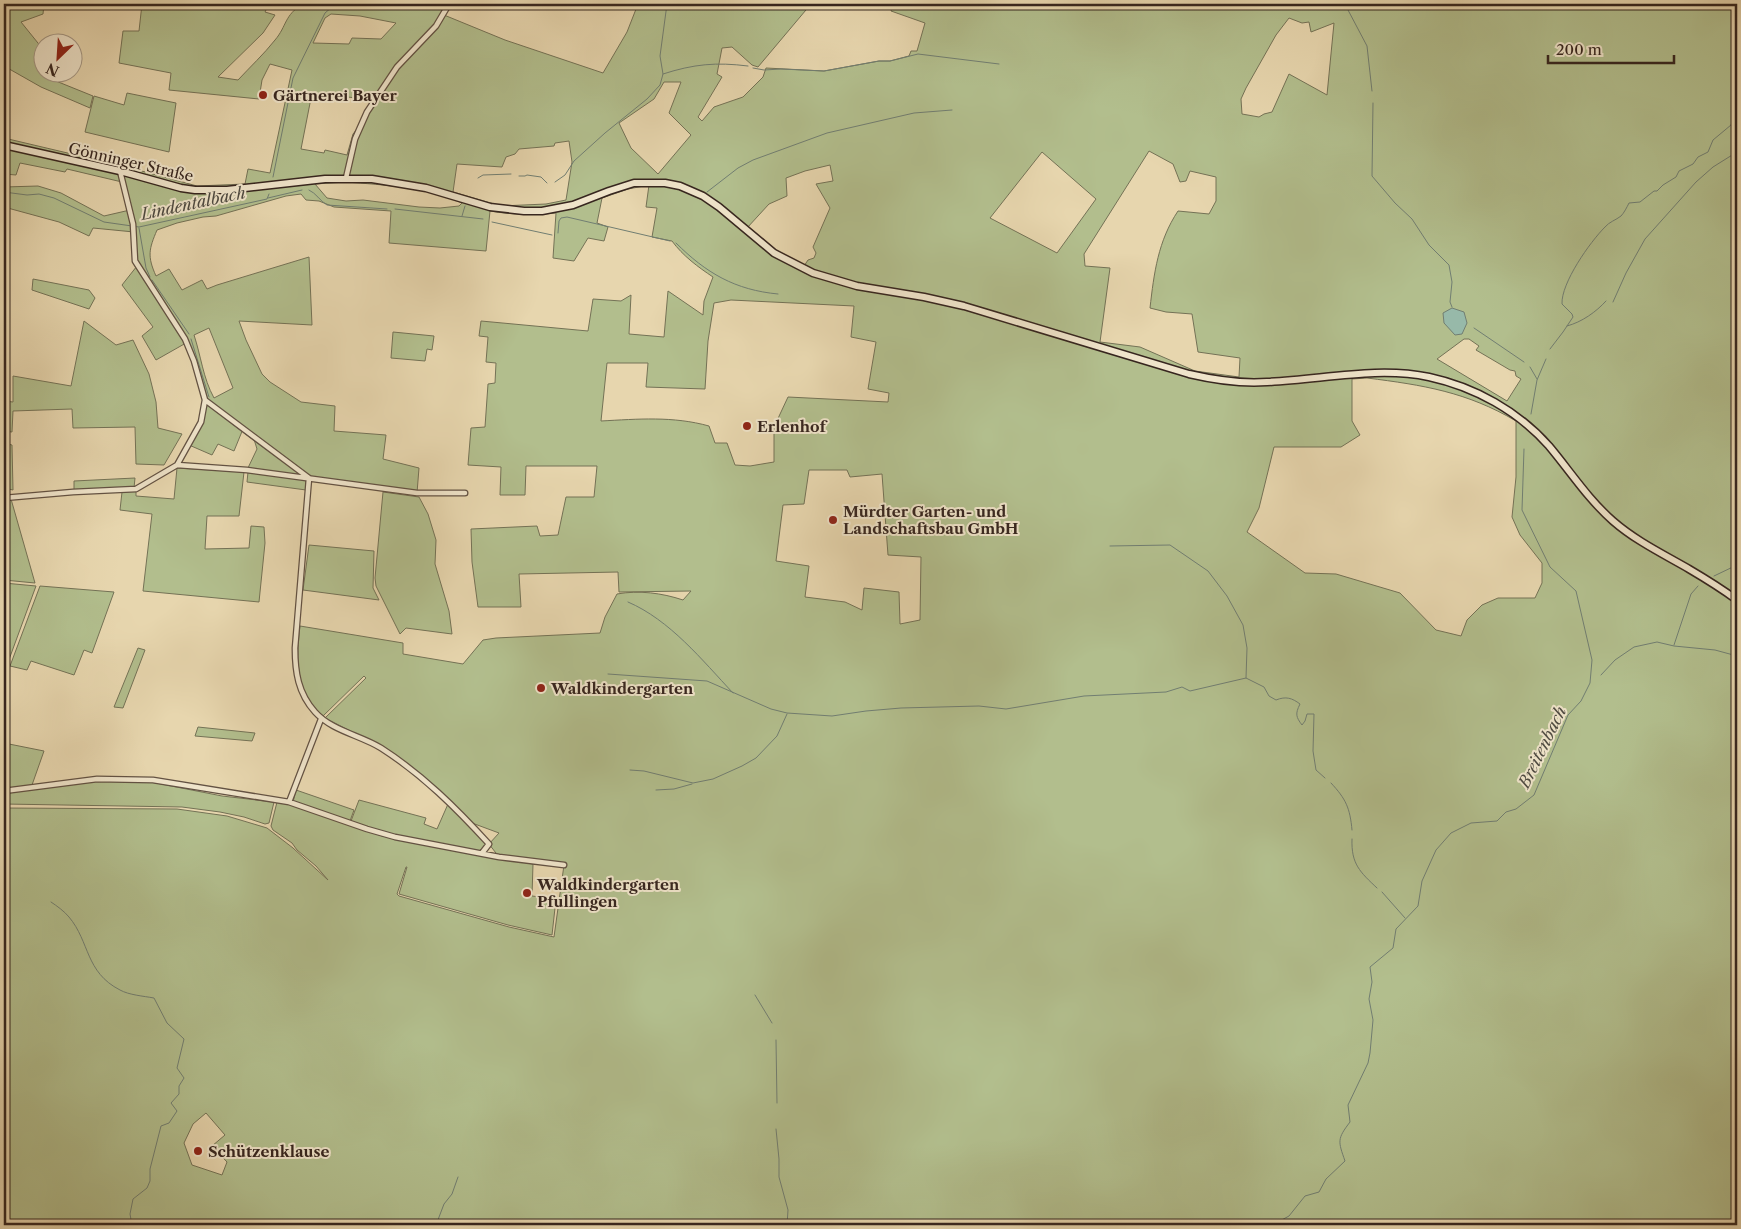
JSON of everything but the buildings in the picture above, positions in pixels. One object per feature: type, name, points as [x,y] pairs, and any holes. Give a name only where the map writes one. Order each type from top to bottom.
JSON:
[{"type":"street","points":[[346,178],[355,139],[367,112],[397,67],[436,26],[449,4]]},
{"type":"street","name":"Gönninger Straße","points":[[4,146],[120,171],[181,188],[208,191],[305,180],[346,178],[394,182],[426,188],[490,207],[524,212],[542,211],[573,205],[634,183],[665,183],[680,186],[703,196],[774,253],[819,275],[857,286],[964,306],[1188,374],[1218,380],[1267,382],[1346,375],[1399,373],[1430,378],[1456,385],[1497,403],[1518,417],[1547,444],[1596,504],[1632,536],[1712,583],[1737,600]]},
{"type":"street","points":[[4,498],[136,489],[177,465],[202,422],[205,400],[197,370],[184,339],[135,261],[133,224],[120,171]]},
{"type":"street","points":[[205,400],[309,478]]},
{"type":"street","points":[[177,465],[238,469],[417,493],[465,493]]},
{"type":"street","points":[[309,478],[295,648],[295,671],[300,690],[313,710],[322,719],[379,747],[434,787],[489,844],[482,854]]},
{"type":"street","points":[[289,802],[322,719]]},
{"type":"street","points":[[4,791],[98,779],[153,780],[289,802],[395,837],[482,854],[564,865]]},
{"type":"green space","points":[[4,4],[44,4],[43,14],[21,22],[32,36],[32,82],[4,66]]},
{"type":"green space","points":[[142,4],[269,4],[265,12],[275,15],[263,33],[218,77],[238,80],[275,40],[292,12],[303,4],[449,4],[444,15],[505,40],[603,73],[627,32],[638,4],[811,4],[758,67],[752,65],[732,47],[722,48],[717,74],[722,77],[698,117],[702,121],[714,107],[743,97],[763,77],[766,68],[824,71],[879,61],[890,61],[909,56],[911,51],[917,51],[925,23],[891,11],[893,4],[1737,4],[1737,1225],[4,1225],[4,808],[177,809],[227,816],[267,828],[293,848],[328,880],[292,843],[273,830],[271,826],[277,802],[288,803],[382,836],[533,864],[532,896],[556,899],[552,935],[508,925],[399,894],[407,867],[397,894],[509,927],[554,937],[564,865],[499,857],[489,844],[499,833],[472,823],[436,787],[380,746],[325,718],[366,678],[364,676],[323,716],[314,707],[302,686],[298,663],[300,626],[403,643],[403,654],[463,664],[483,640],[600,633],[605,617],[617,594],[650,593],[683,600],[691,591],[619,592],[618,572],[519,574],[521,607],[478,607],[472,562],[471,529],[537,526],[540,536],[558,535],[566,497],[594,497],[597,466],[526,466],[525,495],[500,495],[501,467],[468,465],[471,428],[485,427],[488,384],[495,383],[496,363],[486,362],[488,337],[479,336],[481,321],[588,331],[593,299],[621,301],[631,295],[629,334],[664,337],[668,291],[703,315],[704,301],[713,277],[691,261],[672,241],[652,237],[657,208],[646,207],[649,185],[628,189],[602,198],[597,223],[608,227],[604,241],[588,238],[574,261],[553,258],[556,213],[523,214],[490,211],[486,251],[389,243],[391,211],[334,207],[319,201],[306,200],[301,194],[286,196],[216,216],[177,223],[157,230],[150,253],[151,263],[156,276],[169,269],[182,290],[202,280],[207,289],[309,257],[312,325],[239,321],[262,374],[270,382],[301,402],[335,406],[334,431],[386,435],[383,459],[419,468],[417,493],[247,470],[257,449],[253,436],[243,429],[234,451],[218,444],[212,455],[189,445],[196,434],[205,400],[186,343],[156,360],[142,336],[153,327],[122,285],[137,266],[134,232],[93,228],[89,236],[59,222],[4,207],[4,187],[38,186],[61,193],[104,216],[130,210],[122,182],[67,169],[65,172],[20,163],[16,175],[4,174],[4,138],[76,155],[79,154],[197,186],[245,184],[248,169],[270,173],[292,70],[270,64],[262,80],[259,99],[169,90],[171,73],[119,63],[123,31],[139,31]],"holes":[[[331,14],[360,16],[396,23],[381,39],[352,38],[349,44],[313,43],[325,18]],[[1289,18],[1302,23],[1309,22],[1311,32],[1334,23],[1327,95],[1289,74],[1272,112],[1259,117],[1242,114],[1241,99],[1276,35]],[[664,82],[681,82],[669,113],[691,135],[658,174],[631,148],[619,123],[654,99]],[[312,93],[374,100],[362,123],[353,134],[347,155],[325,150],[324,153],[301,149]],[[569,141],[572,162],[566,200],[546,204],[501,206],[453,192],[457,164],[502,167],[506,157],[515,154],[519,149],[554,146],[555,143]],[[1149,151],[1173,164],[1180,182],[1186,181],[1190,171],[1216,177],[1216,201],[1209,214],[1178,211],[1171,222],[1158,258],[1150,308],[1166,312],[1192,314],[1198,352],[1240,358],[1239,377],[1195,371],[1140,347],[1100,342],[1110,268],[1085,266],[1084,254]],[[1042,152],[1096,199],[1057,253],[990,218]],[[830,165],[833,181],[816,184],[830,208],[813,247],[816,253],[814,258],[808,260],[804,266],[774,249],[747,228],[769,204],[787,196],[786,178]],[[346,182],[375,184],[434,193],[462,203],[459,206],[440,208],[363,200],[346,201],[327,198],[315,184]],[[731,300],[854,306],[851,337],[876,342],[868,389],[889,393],[888,402],[788,397],[774,427],[774,462],[750,466],[735,465],[727,443],[715,443],[709,426],[669,419],[601,421],[607,363],[648,363],[646,387],[705,389],[708,341],[714,303]],[[209,328],[233,388],[214,398],[207,383],[194,335]],[[1464,339],[1469,339],[1479,346],[1476,350],[1515,371],[1516,376],[1521,379],[1507,401],[1437,359]],[[1367,378],[1444,391],[1480,403],[1516,421],[1516,477],[1512,517],[1520,535],[1542,563],[1542,583],[1535,598],[1498,598],[1482,605],[1467,620],[1461,636],[1436,630],[1400,593],[1336,574],[1305,573],[1247,532],[1259,508],[1274,447],[1341,447],[1360,435],[1352,421],[1352,379]],[[809,470],[847,470],[850,477],[882,474],[888,555],[921,557],[920,620],[900,624],[899,592],[864,588],[862,610],[845,602],[805,597],[809,566],[776,561],[783,505],[804,504]],[[206,1113],[225,1135],[212,1146],[227,1162],[222,1175],[192,1165],[184,1143],[193,1124]]]},
{"type":"green space","points":[[32,82],[58,82],[93,96],[90,108]]},
{"type":"green space","points":[[127,93],[176,103],[169,152],[85,132],[94,96],[124,105]]},
{"type":"green space","points":[[33,279],[89,290],[95,298],[89,309],[32,290]]},
{"type":"green space","points":[[84,321],[116,345],[133,340],[149,374],[156,402],[158,428],[182,434],[164,465],[136,464],[135,427],[73,428],[72,409],[13,411],[12,432],[4,431],[4,401],[13,402],[13,376],[71,386]]},
{"type":"green space","points":[[393,332],[434,336],[432,350],[427,349],[425,361],[391,358]]},
{"type":"green space","points":[[4,443],[12,445],[13,490],[4,488]]},
{"type":"green space","points":[[177,468],[244,472],[239,516],[207,516],[205,549],[249,548],[251,526],[264,527],[265,543],[259,602],[143,591],[152,514],[120,510],[122,492],[136,491],[136,496],[174,499]]},
{"type":"green space","points":[[248,472],[305,480],[306,490],[247,482]]},
{"type":"green space","points":[[135,478],[134,488],[74,490],[74,481]]},
{"type":"green space","points":[[383,492],[419,497],[428,514],[436,540],[435,564],[449,611],[452,634],[406,628],[400,634],[376,586],[375,578]]},
{"type":"green space","points":[[11,499],[35,583],[4,580],[4,501]]},
{"type":"green space","points":[[309,545],[374,551],[373,588],[379,600],[303,590]]},
{"type":"green space","points":[[4,583],[36,586],[7,665],[4,664]]},
{"type":"green space","points":[[40,586],[114,592],[92,653],[84,650],[74,675],[31,661],[27,670],[10,666]]},
{"type":"green space","points":[[138,648],[145,650],[123,708],[114,707]]},
{"type":"green space","points":[[198,727],[255,733],[252,741],[195,736]]},
{"type":"green space","points":[[4,743],[44,751],[32,785],[4,789]]},
{"type":"green space","points":[[99,781],[151,782],[222,796],[274,802],[269,823],[265,824],[220,812],[182,807],[4,804],[4,792]]},
{"type":"green space","points":[[296,790],[354,810],[350,821],[293,802]]},
{"type":"green space","points":[[359,800],[426,818],[424,824],[437,829],[448,804],[485,843],[484,849],[480,852],[388,834],[351,821]]},
{"type":"shaded area","points":[[1452,308],[1464,312],[1467,323],[1462,334],[1455,335],[1444,323],[1443,313]]},
{"type":"waterway","name":"Lindentalbach","points":[[273,177],[293,78],[325,13],[332,7],[342,4]]},
{"type":"waterway","points":[[555,182],[565,175],[574,161],[647,99],[660,85],[663,74],[660,56],[667,4]]},
{"type":"waterway","points":[[1350,4],[1348,10],[1367,46],[1372,91]]},
{"type":"waterway","points":[[753,68],[764,70],[824,71],[879,61],[890,61],[918,54],[999,64]]},
{"type":"waterway","points":[[663,74],[705,65],[748,66]]},
{"type":"waterway","name":"Breitenbach","points":[[1550,349],[1573,317],[1562,304],[1563,295],[1571,274],[1592,242],[1607,225],[1621,216],[1629,203],[1640,202],[1676,177],[1679,171],[1693,164],[1698,157],[1708,152],[1713,140],[1731,125],[1735,113],[1737,93]]},
{"type":"waterway","points":[[1373,103],[1372,176],[1395,203],[1412,219],[1429,245],[1449,265],[1452,282],[1450,302],[1452,307]]},
{"type":"waterway","points":[[707,192],[738,168],[753,160],[827,133],[914,113],[952,110]]},
{"type":"waterway","points":[[1613,302],[1626,273],[1645,239],[1696,182],[1713,167],[1737,152]]},
{"type":"waterway","points":[[478,178],[483,175],[511,174]]},
{"type":"waterway","points":[[519,176],[541,177],[547,183]]},
{"type":"waterway","points":[[268,198],[302,190]]},
{"type":"waterway","points":[[309,190],[327,205],[387,209]]},
{"type":"waterway","name":"Lindentalbach","points":[[4,192],[27,195],[39,194],[54,198],[104,222],[139,227],[267,199],[269,194]]},
{"type":"waterway","points":[[462,216],[465,206]]},
{"type":"waterway","points":[[395,209],[483,219]]},
{"type":"waterway","points":[[558,233],[559,221],[561,218],[567,217],[670,241]]},
{"type":"waterway","points":[[492,222],[552,235]]},
{"type":"waterway","points":[[139,228],[146,268],[150,277]]},
{"type":"waterway","points":[[676,243],[687,254],[722,278],[748,289],[778,294]]},
{"type":"waterway","points":[[152,280],[189,334]]},
{"type":"waterway","points":[[1567,326],[1588,316],[1606,301]]},
{"type":"waterway","points":[[1474,328],[1524,362]]},
{"type":"waterway","points":[[191,339],[209,397]]},
{"type":"waterway","name":"Breitenbach","points":[[1531,414],[1537,380],[1546,359]]},
{"type":"waterway","points":[[1530,367],[1537,379]]},
{"type":"waterway","points":[[208,405],[240,430]]},
{"type":"waterway","points":[[244,433],[282,461]]},
{"type":"waterway","name":"Breitenbach","points":[[1277,1225],[1278,1222],[1289,1216],[1305,1196],[1319,1192],[1326,1179],[1345,1161],[1340,1140],[1350,1122],[1348,1105],[1368,1063],[1370,1053],[1373,1020],[1369,999],[1372,982],[1370,967],[1393,948],[1396,929],[1418,906],[1422,881],[1436,850],[1451,833],[1471,823],[1497,821],[1506,812],[1516,809],[1534,795],[1568,715],[1581,701],[1590,683],[1592,660],[1576,591],[1550,567],[1522,510],[1524,449]]},
{"type":"waterway","points":[[1110,546],[1170,545],[1208,571],[1227,596],[1243,625],[1247,648],[1246,678]]},
{"type":"waterway","points":[[1714,576],[1737,565]]},
{"type":"waterway","points":[[1674,645],[1691,594],[1698,586]]},
{"type":"waterway","points":[[628,602],[658,619],[672,630],[733,693]]},
{"type":"waterway","points":[[1601,675],[1615,660],[1634,647],[1657,642],[1674,646],[1715,650],[1737,656]]},
{"type":"waterway","points":[[608,674],[707,681],[771,709],[787,713],[832,716],[901,708],[979,706],[1006,709],[1084,696],[1166,692],[1182,687],[1190,691],[1246,678],[1264,687],[1269,696],[1276,700],[1289,698],[1300,704],[1297,715],[1302,725],[1307,714],[1314,714],[1313,751],[1316,770],[1325,778]]},
{"type":"waterway","points":[[630,770],[644,771],[693,783],[713,779],[756,758],[777,736],[787,714]]},
{"type":"waterway","points":[[1331,783],[1346,804],[1352,830]]},
{"type":"waterway","points":[[656,790],[674,789],[692,784]]},
{"type":"waterway","points":[[1352,839],[1353,855],[1358,867],[1377,888]]},
{"type":"waterway","points":[[1382,892],[1405,918]]},
{"type":"waterway","points":[[51,902],[65,913],[76,927],[100,975],[124,992],[154,998],[167,1023],[184,1039],[177,1068],[184,1078],[179,1086],[179,1094],[171,1103],[177,1111],[169,1123],[161,1126],[150,1169],[150,1181],[147,1188],[133,1199],[130,1214],[132,1225]]},
{"type":"waterway","points":[[755,995],[772,1023]]},
{"type":"waterway","points":[[776,1040],[777,1103]]},
{"type":"waterway","points":[[776,1129],[779,1177],[788,1210],[787,1225]]},
{"type":"waterway","points":[[436,1225],[444,1204],[452,1194],[458,1177]]},
{"type":"place","name":"Gärtnerei Bayer","points":[[263,95]]},
{"type":"place","name":"Erlenhof","points":[[747,426]]},
{"type":"place","name":"Mürdter Garten- und Landschaftsbau GmbH","points":[[833,520]]},
{"type":"place","name":"Waldkindergarten","points":[[541,688]]},
{"type":"place","name":"Waldkindergarten Pfullingen","points":[[527,893]]},
{"type":"place","name":"Schützenklause","points":[[198,1151]]}]
